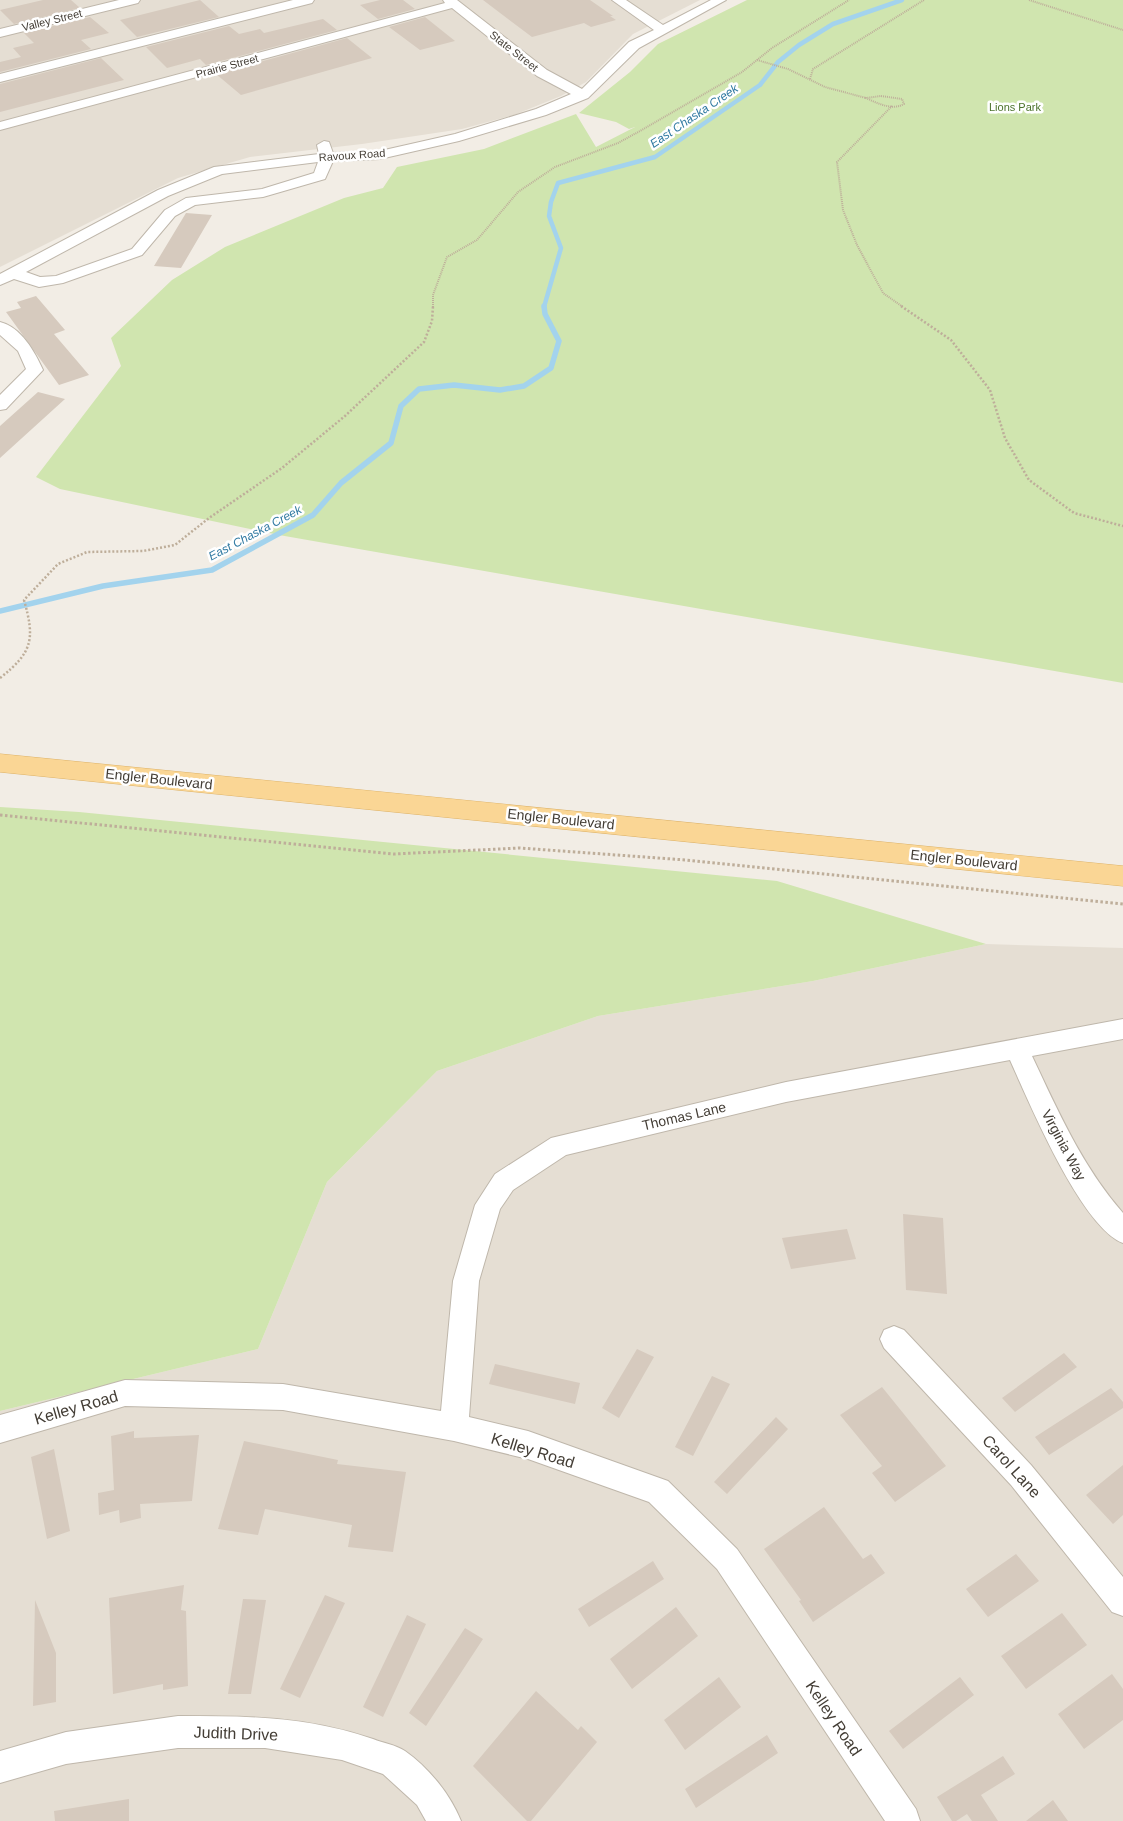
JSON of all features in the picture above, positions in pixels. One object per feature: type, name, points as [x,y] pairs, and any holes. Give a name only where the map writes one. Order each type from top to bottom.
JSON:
[{"type":"main road","name":"Engler Boulevard","points":[[0,763],[1123,876]]},
{"type":"street","name":"Valley Street","points":[[0,33],[134,0]]},
{"type":"street","points":[[0,78],[308,0]]},
{"type":"street","points":[[618,0],[661,29]]},
{"type":"street","name":"Ravoux Road","points":[[6,276],[110,213],[219,170],[326,151],[380,155],[459,137],[541,112],[583,95],[634,45],[661,29],[720,0]]},
{"type":"street","name":"State Street","points":[[451,2],[542,73],[583,95]]},
{"type":"street","name":"Prairie Street","points":[[0,126],[451,2]]},
{"type":"street","points":[[6,276],[39,282],[58,280],[109,264],[136,252],[170,213],[191,201],[263,193],[320,176],[326,151]]},
{"type":"street","points":[[0,328],[25,349],[35,370],[0,405]]},
{"type":"street","name":"Thomas Lane","points":[[454,1428],[466,1281],[488,1205],[504,1182],[560,1146],[786,1092],[1123,1029]]},
{"type":"street","name":"Virginia Way","points":[[1017,1050],[1066,1153],[1093,1197],[1123,1231]]},
{"type":"street","name":"Carol Lane","points":[[894,1338],[1021,1475],[1123,1601]]},
{"type":"street","name":"Kelley Road","points":[[0,1429],[125,1393],[283,1397],[454,1428],[528,1445],[658,1491],[727,1559],[904,1821]]},
{"type":"street","name":"Judith Drive","points":[[0,1767],[66,1748],[178,1732],[265,1732],[342,1744],[393,1762],[428,1794],[445,1821]]},
{"type":"path","points":[[0,678],[28,653],[32,628],[24,600],[58,564],[87,552],[143,551],[175,545],[209,518],[282,468],[346,416],[424,342],[432,321],[433,295],[447,257],[477,240],[518,192],[555,167],[618,143],[640,132],[735,76],[848,0]]},
{"type":"path","points":[[810,80],[813,70],[924,0]]},
{"type":"path","points":[[1029,0],[1123,30]]},
{"type":"path","points":[[757,60],[788,69],[825,87],[892,106],[899,107],[904,104],[902,99],[881,96],[866,98]]},
{"type":"path","points":[[892,106],[881,122],[850,145],[837,162],[843,210],[857,245],[883,293],[951,340],[990,390],[1005,438],[1030,480],[1074,513],[1123,526]]},
{"type":"path","points":[[0,815],[394,854],[520,848],[686,860],[1123,904]]},
{"type":"shaded area","points":[[0,0],[700,0],[633,34],[586,82],[561,96],[514,115],[462,129],[362,144],[250,157],[178,178],[0,267]]},
{"type":"shaded area","points":[[986,944],[1123,948],[1123,1821],[0,1821],[0,1411],[258,1349],[327,1182],[437,1071],[598,1016],[813,981]]},
{"type":"green space","name":"Lions Park","points":[[747,0],[1123,0],[1123,683],[279,535],[60,489],[36,477],[121,366],[111,338],[172,280],[225,247],[344,198],[383,188],[397,167],[484,149],[576,114],[596,147],[635,127],[629,129],[616,122],[579,113],[630,72],[658,44]]},
{"type":"green space","points":[[0,807],[79,812],[777,881],[986,944],[813,981],[598,1016],[437,1071],[327,1182],[258,1349],[0,1411]]},
{"type":"building","points":[[43,0],[71,0],[80,8],[14,24],[0,10]]},
{"type":"building","points":[[200,0],[219,17],[137,37],[120,20]]},
{"type":"building","points":[[380,0],[403,0],[415,9],[378,19],[360,5]]},
{"type":"building","points":[[483,0],[590,0],[616,20],[591,27],[584,23],[532,37]]},
{"type":"building","points":[[90,17],[109,33],[81,40],[91,49],[0,72],[0,62],[21,57],[13,48],[34,43],[24,33]]},
{"type":"building","points":[[425,17],[455,41],[420,50],[389,27]]},
{"type":"building","points":[[323,19],[337,30],[206,65],[200,59],[167,68],[146,47],[229,26],[239,34],[260,29],[264,33]]},
{"type":"building","points":[[347,38],[372,58],[241,95],[216,74]]},
{"type":"building","points":[[101,58],[124,80],[0,112],[0,84]]},
{"type":"building","points":[[186,213],[212,215],[181,268],[154,266]]},
{"type":"building","points":[[36,296],[65,330],[54,334],[89,375],[59,385],[6,312],[21,308],[17,302]]},
{"type":"building","points":[[38,392],[65,399],[0,458],[0,426]]},
{"type":"building","points":[[903,1214],[943,1218],[947,1294],[906,1290]]},
{"type":"building","points":[[847,1229],[856,1259],[791,1269],[782,1238]]},
{"type":"building","points":[[637,1349],[654,1357],[619,1418],[602,1408]]},
{"type":"building","points":[[1064,1353],[1077,1367],[1015,1412],[1002,1398]]},
{"type":"building","points":[[495,1364],[580,1383],[575,1404],[489,1384]]},
{"type":"building","points":[[712,1376],[730,1384],[693,1456],[675,1447]]},
{"type":"building","points":[[882,1387],[946,1466],[895,1502],[872,1473],[882,1466],[840,1415]]},
{"type":"building","points":[[1111,1388],[1123,1402],[1123,1408],[1049,1455],[1035,1437]]},
{"type":"building","points":[[776,1417],[788,1429],[727,1494],[714,1482]]},
{"type":"building","points":[[134,1431],[134,1438],[199,1435],[192,1501],[140,1504],[141,1518],[120,1523],[119,1510],[99,1515],[98,1493],[114,1490],[111,1436]]},
{"type":"building","points":[[244,1441],[338,1460],[337,1464],[406,1472],[393,1552],[348,1547],[352,1525],[265,1509],[258,1535],[218,1529]]},
{"type":"building","points":[[54,1449],[70,1531],[47,1539],[31,1457]]},
{"type":"building","points":[[1123,1465],[1123,1515],[1113,1524],[1086,1495]]},
{"type":"building","points":[[824,1507],[863,1559],[871,1554],[885,1573],[813,1622],[799,1601],[801,1600],[764,1549]]},
{"type":"building","points":[[1016,1554],[1039,1581],[988,1617],[966,1589]]},
{"type":"building","points":[[653,1561],[664,1579],[589,1627],[578,1609]]},
{"type":"building","points":[[184,1585],[181,1610],[186,1611],[188,1686],[163,1690],[163,1684],[113,1694],[109,1598]]},
{"type":"building","points":[[325,1595],[345,1603],[300,1698],[280,1689]]},
{"type":"building","points":[[243,1599],[266,1600],[251,1694],[228,1694]]},
{"type":"building","points":[[35,1600],[56,1653],[56,1702],[33,1706]]},
{"type":"building","points":[[676,1607],[698,1636],[632,1689],[610,1659]]},
{"type":"building","points":[[1062,1613],[1087,1645],[1026,1689],[1001,1656]]},
{"type":"building","points":[[407,1615],[426,1624],[383,1717],[363,1707]]},
{"type":"building","points":[[465,1628],[483,1639],[426,1726],[409,1713]]},
{"type":"building","points":[[1112,1674],[1123,1689],[1123,1720],[1084,1749],[1058,1714]]},
{"type":"building","points":[[719,1677],[741,1707],[685,1750],[664,1720]]},
{"type":"building","points":[[960,1677],[974,1695],[903,1749],[889,1731]]},
{"type":"building","points":[[536,1691],[578,1730],[581,1726],[597,1742],[531,1821],[527,1821],[473,1766]]},
{"type":"building","points":[[767,1735],[778,1753],[696,1808],[685,1789]]},
{"type":"building","points":[[1003,1756],[1015,1774],[981,1795],[998,1821],[972,1821],[967,1814],[956,1821],[952,1821],[937,1797]]},
{"type":"building","points":[[129,1799],[129,1821],[55,1821],[54,1811]]},
{"type":"building","points":[[1053,1800],[1068,1821],[1026,1821]]},
{"type":"waterway","name":"East Chaska Creek","points":[[544,307],[561,248],[549,216],[551,202],[558,183],[655,157],[760,85],[778,62],[799,45],[833,24],[902,0]]},
{"type":"waterway","name":"East Chaska Creek","points":[[0,611],[103,586],[212,570],[313,515],[341,483],[391,443],[401,406],[419,389],[454,385],[500,390],[524,386],[551,368],[559,341],[545,314],[544,307]]}]
